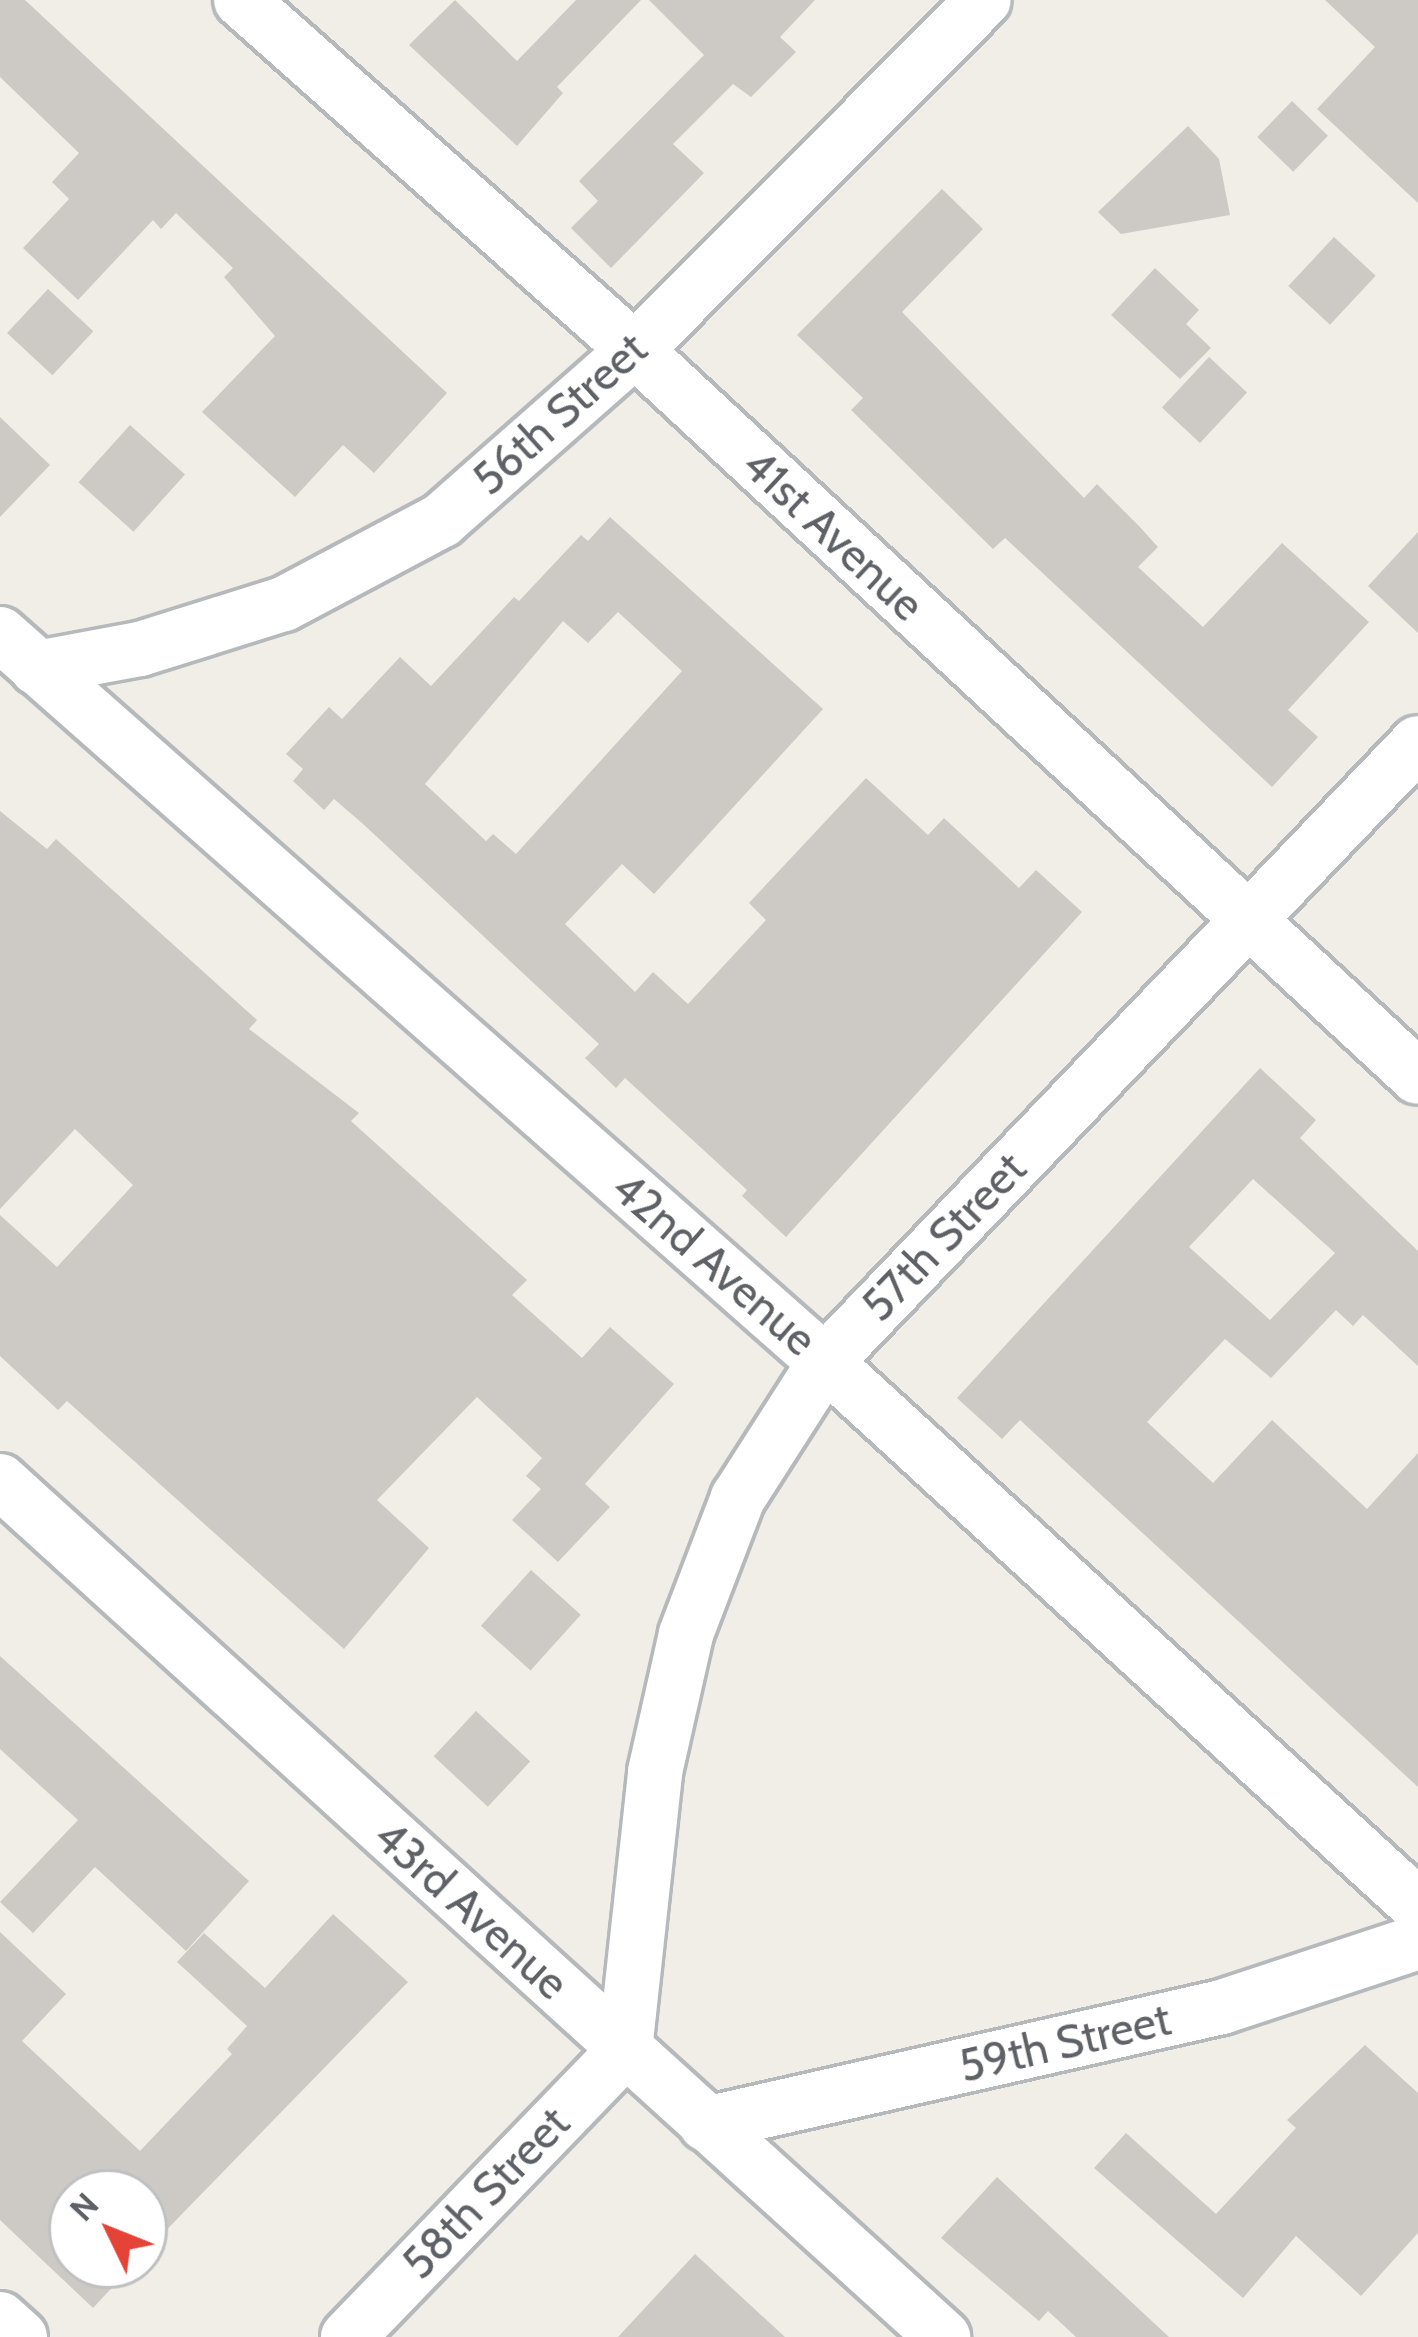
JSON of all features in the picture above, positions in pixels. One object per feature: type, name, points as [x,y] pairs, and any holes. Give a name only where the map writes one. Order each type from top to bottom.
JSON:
[{"type":"street","name":"41st Avenue","points":[[241,0],[635,350],[1418,1077]]},
{"type":"street","name":"56th Street","points":[[12,650],[140,650],[304,593],[442,520],[635,350],[984,0]]},
{"type":"street","name":"42nd Avenue","points":[[12,650],[824,1362],[1418,1906]]},
{"type":"street","name":"57th Street","points":[[625,2050],[655,1772],[686,1634],[738,1498],[824,1362],[1418,743]]},
{"type":"street","name":"43rd Avenue","points":[[0,1480],[944,2337]]},
{"type":"street","name":"59th Street","points":[[706,2123],[1222,2007],[1418,1942]]},
{"type":"street","name":"58th Street","points":[[348,2337],[625,2050]]},
{"type":"street","points":[[0,2319],[20,2337]]},
{"type":"building","points":[[0,0],[25,0],[447,393],[374,473],[343,445],[295,497],[202,412],[275,336],[224,277],[233,268],[176,213],[161,229],[153,220],[78,300],[23,248],[69,199],[52,182],[79,153],[0,77]]},
{"type":"building","points":[[455,0],[517,61],[576,0],[641,0],[557,87],[563,93],[517,146],[409,45]]},
{"type":"building","points":[[649,0],[815,0],[780,37],[796,52],[751,97],[733,84],[673,144],[704,173],[611,268],[571,228],[598,201],[579,181],[704,55]]},
{"type":"building","points":[[1325,0],[1418,0],[1418,203],[1317,109],[1375,47]]},
{"type":"building","points":[[1292,101],[1328,136],[1293,172],[1257,137]]},
{"type":"building","points":[[1188,126],[1219,159],[1230,215],[1121,234],[1098,212]]},
{"type":"building","points":[[942,189],[983,229],[902,312],[1084,498],[1097,484],[1138,525],[1158,547],[1138,567],[1203,627],[1282,543],[1369,622],[1288,710],[1318,737],[1272,787],[1005,538],[993,549],[851,410],[863,398],[797,335]]},
{"type":"building","points":[[1334,237],[1376,276],[1330,325],[1288,286]]},
{"type":"building","points":[[1155,268],[1199,310],[1186,324],[1211,348],[1180,379],[1111,315]]},
{"type":"building","points":[[48,289],[93,331],[52,375],[7,333]]},
{"type":"building","points":[[1209,357],[1247,392],[1200,443],[1162,407]]},
{"type":"building","points":[[0,417],[50,465],[0,517]]},
{"type":"building","points":[[130,425],[185,475],[133,532],[78,482]]},
{"type":"building","points":[[610,517],[823,709],[654,894],[622,864],[565,924],[635,992],[653,972],[688,1004],[766,920],[749,903],[866,778],[928,835],[944,818],[1019,888],[1036,870],[1082,912],[786,1237],[742,1196],[747,1190],[625,1078],[616,1088],[585,1058],[599,1044],[362,823],[334,799],[324,810],[293,781],[303,769],[286,754],[329,707],[342,719],[400,657],[431,686],[514,597],[519,601],[581,535],[588,541]],"holes":[[[618,612],[682,671],[516,854],[493,834],[486,841],[425,784],[563,621],[588,643]]]},
{"type":"building","points":[[1418,532],[1418,633],[1368,586]]},
{"type":"building","points":[[0,811],[47,849],[56,839],[257,1020],[249,1029],[359,1113],[351,1121],[527,1280],[512,1295],[582,1358],[610,1327],[674,1384],[585,1484],[610,1507],[558,1562],[512,1520],[541,1489],[526,1476],[542,1458],[477,1397],[377,1500],[429,1548],[344,1649],[67,1401],[58,1410],[0,1356],[0,1215],[57,1267],[133,1185],[75,1129],[0,1209]]},
{"type":"building","points":[[1260,1068],[1316,1120],[1300,1138],[1418,1251],[1418,1366],[1363,1315],[1353,1326],[1336,1310],[1271,1378],[1225,1339],[1147,1422],[1213,1483],[1272,1420],[1367,1509],[1418,1453],[1418,1787],[1020,1420],[1002,1439],[957,1398]],"holes":[[[1253,1179],[1335,1253],[1270,1320],[1189,1247]]]},
{"type":"building","points":[[531,1570],[581,1615],[531,1671],[481,1626]]},
{"type":"building","points":[[0,1656],[249,1881],[186,1951],[95,1867],[33,1933],[0,1902],[78,1820],[0,1749]]},
{"type":"building","points":[[476,1711],[530,1761],[488,1807],[434,1756]]},
{"type":"building","points":[[333,1914],[408,1982],[168,2228],[168,2169],[48,2169],[48,2265],[0,2220],[0,1932],[66,1994],[22,2041],[140,2151],[232,2054],[227,2049],[247,2026],[177,1962],[204,1933],[265,1988]]},
{"type":"building","points":[[1365,2045],[1418,2093],[1418,2233],[1361,2296],[1296,2236],[1243,2298],[1094,2168],[1126,2133],[1216,2214],[1296,2128],[1287,2120]]},
{"type":"building","points":[[997,2177],[1169,2337],[1076,2337],[1048,2311],[1039,2321],[941,2238]]},
{"type":"building","points":[[695,2254],[785,2337],[618,2337]]},
{"type":"building","points":[[73,2289],[111,2289],[93,2308]]}]
